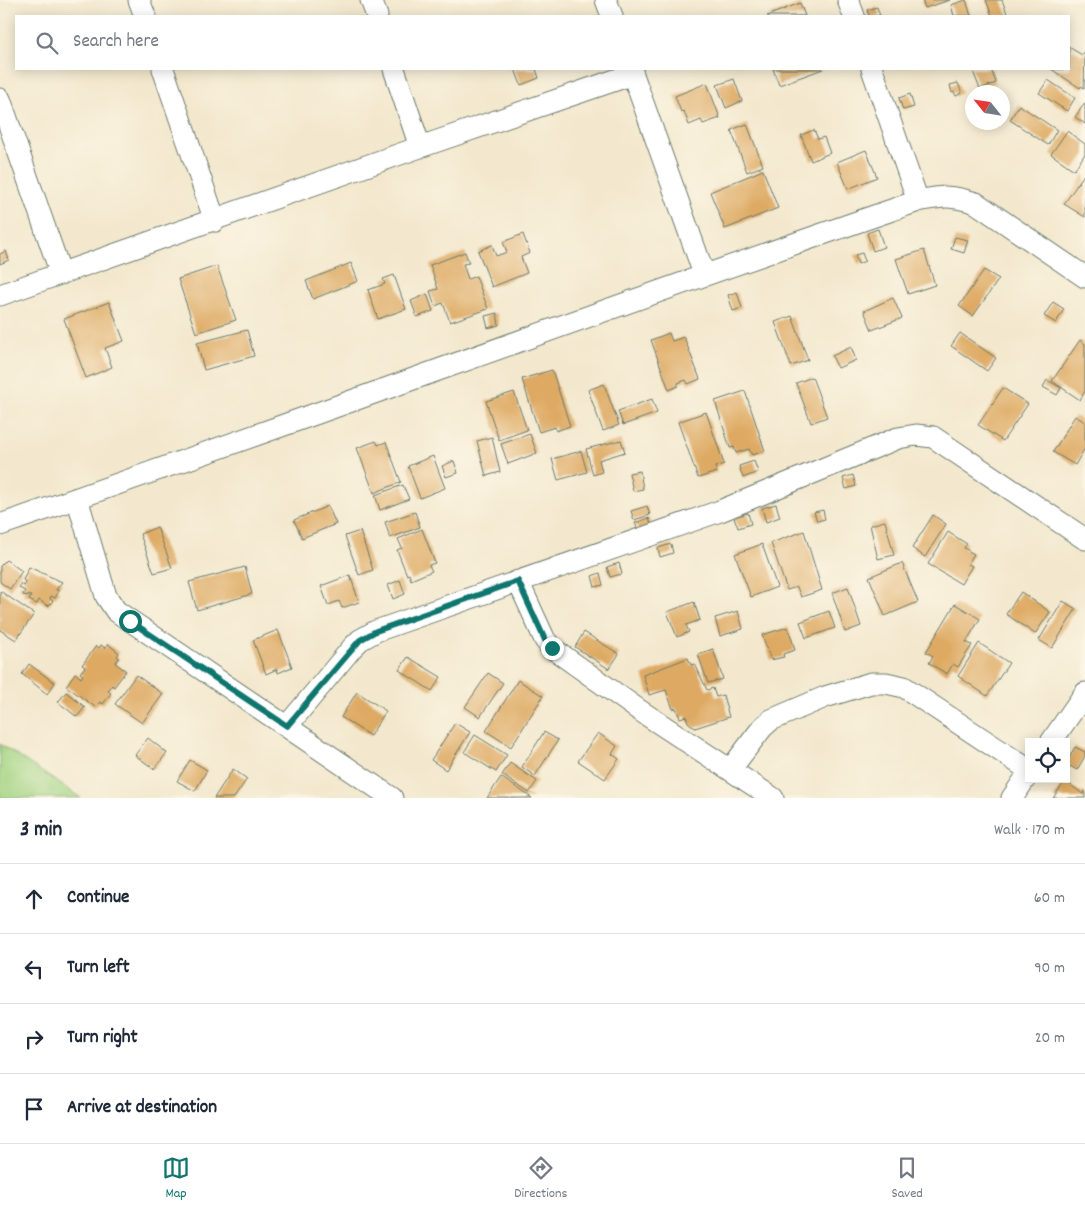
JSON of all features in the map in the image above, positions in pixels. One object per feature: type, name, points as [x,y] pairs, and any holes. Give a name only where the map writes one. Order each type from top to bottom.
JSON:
[{"type":"street","points":[[140,0],[145,15]]},
{"type":"street","points":[[371,0],[377,15]]},
{"type":"street","points":[[606,0],[612,15]]},
{"type":"street","points":[[848,0],[854,15]]},
{"type":"street","points":[[163,70],[215,221]]},
{"type":"street","points":[[394,70],[420,147]]},
{"type":"street","points":[[872,70],[918,201]]},
{"type":"street","points":[[0,296],[632,72],[704,274]]},
{"type":"street","points":[[0,98],[61,274]]},
{"type":"street","points":[[0,525],[704,274],[918,201],[941,197],[957,197],[976,203],[1085,278]]},
{"type":"street","points":[[287,726],[360,640],[376,631],[720,512],[898,438],[916,435],[933,437],[1085,539]]},
{"type":"street","points":[[77,498],[106,596],[116,611],[392,798]]},
{"type":"street","points":[[518,581],[545,640],[552,648],[639,710],[773,798]]},
{"type":"street","points":[[730,770],[762,728],[771,720],[825,697],[871,683],[886,682],[904,687],[1025,768]]},
{"type":"street","points":[[1054,738],[1085,693]]},
{"type":"street","points":[[1012,798],[1025,777]]},
{"type":"green space","points":[[0,744],[81,798],[0,798]]},
{"type":"building","points":[[922,0],[950,0],[925,8]]},
{"type":"building","points":[[966,0],[971,15],[954,15],[951,5]]},
{"type":"building","points":[[986,0],[1002,0],[1008,15],[992,15]]},
{"type":"building","points":[[800,3],[805,15],[770,15]]},
{"type":"building","points":[[877,7],[880,15],[869,15],[867,10]]},
{"type":"building","points":[[1070,48],[1082,55],[1085,51],[1084,88],[1081,86],[1080,88],[1053,70],[1070,70]]},
{"type":"building","points":[[515,70],[536,70],[539,78],[521,85]]},
{"type":"building","points":[[773,70],[820,70],[779,85]]},
{"type":"building","points":[[972,70],[991,70],[996,83],[978,85]]},
{"type":"building","points":[[734,79],[742,101],[726,108],[717,85]]},
{"type":"building","points":[[1048,80],[1075,98],[1067,111],[1039,93]]},
{"type":"building","points":[[707,83],[720,118],[703,124],[701,120],[689,125],[684,111],[681,112],[675,96]]},
{"type":"building","points":[[958,83],[962,93],[956,96],[954,92],[952,93],[950,85]]},
{"type":"building","points":[[910,94],[914,107],[903,110],[899,98]]},
{"type":"building","points":[[1085,103],[1085,124],[1075,117]]},
{"type":"building","points":[[1019,105],[1057,130],[1048,145],[1010,120]]},
{"type":"building","points":[[747,124],[763,166],[747,172],[731,130]]},
{"type":"building","points":[[814,130],[818,139],[824,137],[830,153],[811,161],[801,135]]},
{"type":"building","points":[[1067,131],[1085,144],[1085,154],[1074,170],[1051,154]]},
{"type":"building","points":[[866,150],[877,177],[848,189],[837,162]]},
{"type":"building","points":[[763,170],[778,208],[725,229],[710,192]]},
{"type":"building","points":[[1085,173],[1085,217],[1064,204]]},
{"type":"building","points":[[878,229],[884,247],[873,251],[867,233]]},
{"type":"building","points":[[523,234],[530,253],[521,257],[527,273],[492,287],[478,251],[492,245],[496,256],[507,252],[503,242]]},
{"type":"building","points":[[955,237],[968,240],[964,253],[951,249]]},
{"type":"building","points":[[924,250],[935,285],[908,294],[896,259]]},
{"type":"building","points":[[6,251],[9,260],[0,264],[0,254]]},
{"type":"building","points":[[465,252],[469,263],[463,264],[468,279],[476,276],[488,309],[450,322],[443,303],[435,306],[430,291],[438,289],[430,265]]},
{"type":"building","points":[[862,253],[865,261],[858,264],[855,255]]},
{"type":"building","points":[[351,263],[358,281],[313,299],[306,281]]},
{"type":"building","points":[[217,266],[236,320],[196,333],[178,279]]},
{"type":"building","points":[[984,270],[999,279],[973,316],[959,306]]},
{"type":"building","points":[[394,275],[406,309],[378,319],[368,290],[385,284],[383,279]]},
{"type":"building","points":[[737,292],[742,308],[733,311],[728,295]]},
{"type":"building","points":[[427,294],[433,311],[417,317],[411,301]]},
{"type":"building","points":[[893,298],[902,318],[872,330],[864,311]]},
{"type":"building","points":[[109,302],[124,341],[105,348],[112,367],[86,378],[64,319]]},
{"type":"building","points":[[1053,302],[1064,309],[1056,323],[1044,316]]},
{"type":"building","points":[[497,313],[499,325],[488,328],[485,316]]},
{"type":"building","points":[[792,316],[808,360],[791,366],[775,322]]},
{"type":"building","points":[[247,330],[254,356],[204,370],[197,343]]},
{"type":"building","points":[[669,333],[672,341],[684,337],[700,379],[688,384],[686,380],[669,390],[651,340]]},
{"type":"building","points":[[960,333],[996,358],[987,371],[951,346]]},
{"type":"building","points":[[1080,340],[1085,344],[1085,391],[1080,400],[1052,381]]},
{"type":"building","points":[[851,347],[856,360],[838,368],[832,356]]},
{"type":"building","points":[[552,370],[570,426],[556,431],[555,427],[539,432],[522,379]]},
{"type":"building","points":[[812,377],[827,417],[811,423],[796,383]]},
{"type":"building","points":[[1047,380],[1061,388],[1057,395],[1043,387]]},
{"type":"building","points":[[604,384],[619,425],[603,431],[588,390]]},
{"type":"building","points":[[1003,388],[1028,404],[1003,441],[978,425]]},
{"type":"building","points":[[745,391],[765,451],[752,455],[749,449],[736,453],[734,447],[730,448],[715,401]]},
{"type":"building","points":[[514,392],[527,430],[499,440],[486,401]]},
{"type":"building","points":[[652,399],[657,413],[623,425],[618,411]]},
{"type":"building","points":[[706,412],[724,464],[715,467],[717,472],[698,478],[678,422]]},
{"type":"building","points":[[1075,416],[1085,422],[1085,448],[1075,465],[1053,452]]},
{"type":"building","points":[[530,434],[537,453],[508,464],[501,444]]},
{"type":"building","points":[[492,437],[500,472],[486,476],[477,441]]},
{"type":"building","points":[[621,440],[625,452],[599,460],[602,472],[593,475],[586,449]]},
{"type":"building","points":[[376,441],[378,445],[386,442],[401,482],[374,493],[357,448]]},
{"type":"building","points":[[581,451],[587,472],[558,480],[552,459]]},
{"type":"building","points":[[433,456],[445,488],[420,498],[408,466]]},
{"type":"building","points":[[454,461],[458,473],[446,477],[442,466]]},
{"type":"building","points":[[754,461],[758,472],[743,478],[739,466]]},
{"type":"building","points":[[640,471],[643,489],[633,491],[629,473]]},
{"type":"building","points":[[853,475],[856,486],[846,489],[843,478]]},
{"type":"building","points":[[403,485],[409,499],[380,510],[375,495]]},
{"type":"building","points":[[776,504],[780,517],[766,522],[762,508]]},
{"type":"building","points":[[328,506],[336,524],[302,538],[294,520]]},
{"type":"building","points":[[647,506],[650,515],[634,520],[631,511]]},
{"type":"building","points":[[823,510],[825,519],[817,521],[814,512]]},
{"type":"building","points":[[415,512],[420,527],[390,538],[385,522]]},
{"type":"building","points":[[748,513],[751,524],[738,528],[734,517]]},
{"type":"building","points":[[933,515],[946,524],[925,557],[912,548]]},
{"type":"building","points":[[649,518],[652,528],[639,532],[635,523]]},
{"type":"building","points":[[885,521],[894,555],[878,559],[870,525]]},
{"type":"building","points":[[157,527],[172,568],[154,573],[140,534]]},
{"type":"building","points":[[422,529],[435,563],[429,565],[432,571],[411,580],[409,574],[407,575],[397,550],[402,548],[398,539]]},
{"type":"building","points":[[360,531],[373,570],[359,575],[345,536]]},
{"type":"building","points":[[804,531],[822,590],[801,597],[797,587],[787,590],[771,543]]},
{"type":"building","points":[[948,532],[967,544],[964,548],[974,554],[968,564],[972,566],[961,584],[928,564]]},
{"type":"building","points":[[671,544],[673,553],[660,557],[658,548]]},
{"type":"building","points":[[762,544],[777,587],[751,597],[735,554]]},
{"type":"building","points":[[6,560],[22,571],[10,589],[0,582],[0,566]]},
{"type":"building","points":[[619,563],[622,574],[610,577],[607,567]]},
{"type":"building","points":[[902,563],[918,602],[885,616],[869,577]]},
{"type":"building","points":[[29,567],[62,582],[56,590],[59,591],[55,598],[51,596],[50,599],[53,601],[48,606],[39,600],[37,604],[29,600],[31,596],[23,595],[25,591],[19,588],[21,584],[24,586],[26,582],[23,580]]},
{"type":"building","points":[[245,567],[252,594],[197,610],[189,582]]},
{"type":"building","points":[[600,573],[603,585],[595,587],[592,576]]},
{"type":"building","points":[[350,575],[359,602],[342,608],[339,601],[328,605],[321,586]]},
{"type":"building","points":[[400,580],[405,594],[393,599],[388,585]]},
{"type":"building","points":[[848,587],[861,626],[845,632],[832,593]]},
{"type":"building","points":[[0,591],[34,614],[16,640],[0,630]]},
{"type":"building","points":[[1021,592],[1050,612],[1035,634],[1006,614]]},
{"type":"building","points":[[1063,601],[1076,609],[1052,648],[1039,640]]},
{"type":"building","points":[[694,602],[700,620],[686,625],[689,632],[677,637],[667,612]]},
{"type":"building","points":[[955,604],[980,619],[966,642],[972,645],[958,667],[953,664],[947,674],[929,663],[933,656],[926,652]]},
{"type":"building","points":[[738,611],[743,629],[720,636],[715,618]]},
{"type":"building","points":[[829,611],[835,628],[806,638],[800,622]]},
{"type":"building","points":[[788,627],[795,650],[783,654],[784,657],[771,660],[762,635]]},
{"type":"building","points":[[278,630],[292,667],[278,673],[277,669],[266,674],[253,640]]},
{"type":"building","points":[[584,632],[619,654],[609,669],[575,647]]},
{"type":"building","points":[[979,643],[1009,663],[987,696],[958,676]]},
{"type":"building","points":[[108,644],[119,653],[117,656],[119,658],[115,663],[126,671],[114,687],[112,685],[108,691],[111,693],[103,704],[100,702],[95,707],[66,686],[75,673],[81,678],[83,675],[80,673],[85,667],[82,665],[96,646],[99,648],[101,645],[105,648]]},
{"type":"building","points":[[713,649],[723,679],[708,683],[698,654]]},
{"type":"building","points":[[408,657],[441,677],[432,691],[399,670]]},
{"type":"building","points":[[688,658],[691,665],[695,664],[707,690],[713,688],[716,697],[723,695],[729,717],[695,728],[688,722],[686,716],[680,718],[676,708],[673,709],[666,690],[649,695],[643,675]]},
{"type":"building","points":[[29,664],[55,683],[47,694],[22,674]]},
{"type":"building","points":[[488,673],[503,683],[480,717],[465,707]]},
{"type":"building","points":[[136,675],[163,694],[142,723],[115,704]]},
{"type":"building","points":[[518,680],[543,696],[511,747],[486,731]]},
{"type":"building","points":[[66,692],[85,707],[77,717],[58,702]]},
{"type":"building","points":[[357,692],[386,711],[370,736],[341,717]]},
{"type":"building","points":[[455,723],[470,732],[446,770],[431,760]]},
{"type":"building","points":[[544,732],[558,740],[535,776],[522,767]]},
{"type":"building","points":[[598,733],[617,746],[612,754],[619,759],[605,779],[578,761]]},
{"type":"building","points":[[475,735],[507,755],[496,772],[464,752]]},
{"type":"building","points":[[148,738],[167,753],[154,769],[135,755]]},
{"type":"building","points":[[1075,747],[1085,752],[1085,756],[1077,770],[1070,766],[1070,756]]},
{"type":"building","points":[[190,760],[207,770],[195,791],[177,781]]},
{"type":"building","points":[[510,763],[537,781],[529,793],[502,775]]},
{"type":"building","points":[[233,769],[247,779],[234,798],[214,798]]},
{"type":"building","points":[[501,777],[532,798],[487,798]]},
{"type":"building","points":[[1064,783],[1068,783],[1083,794],[1085,791],[1085,798],[1053,798]]},
{"type":"route","points":[[130,621],[287,726],[360,640],[376,631],[518,581],[545,640],[552,648]]}]
